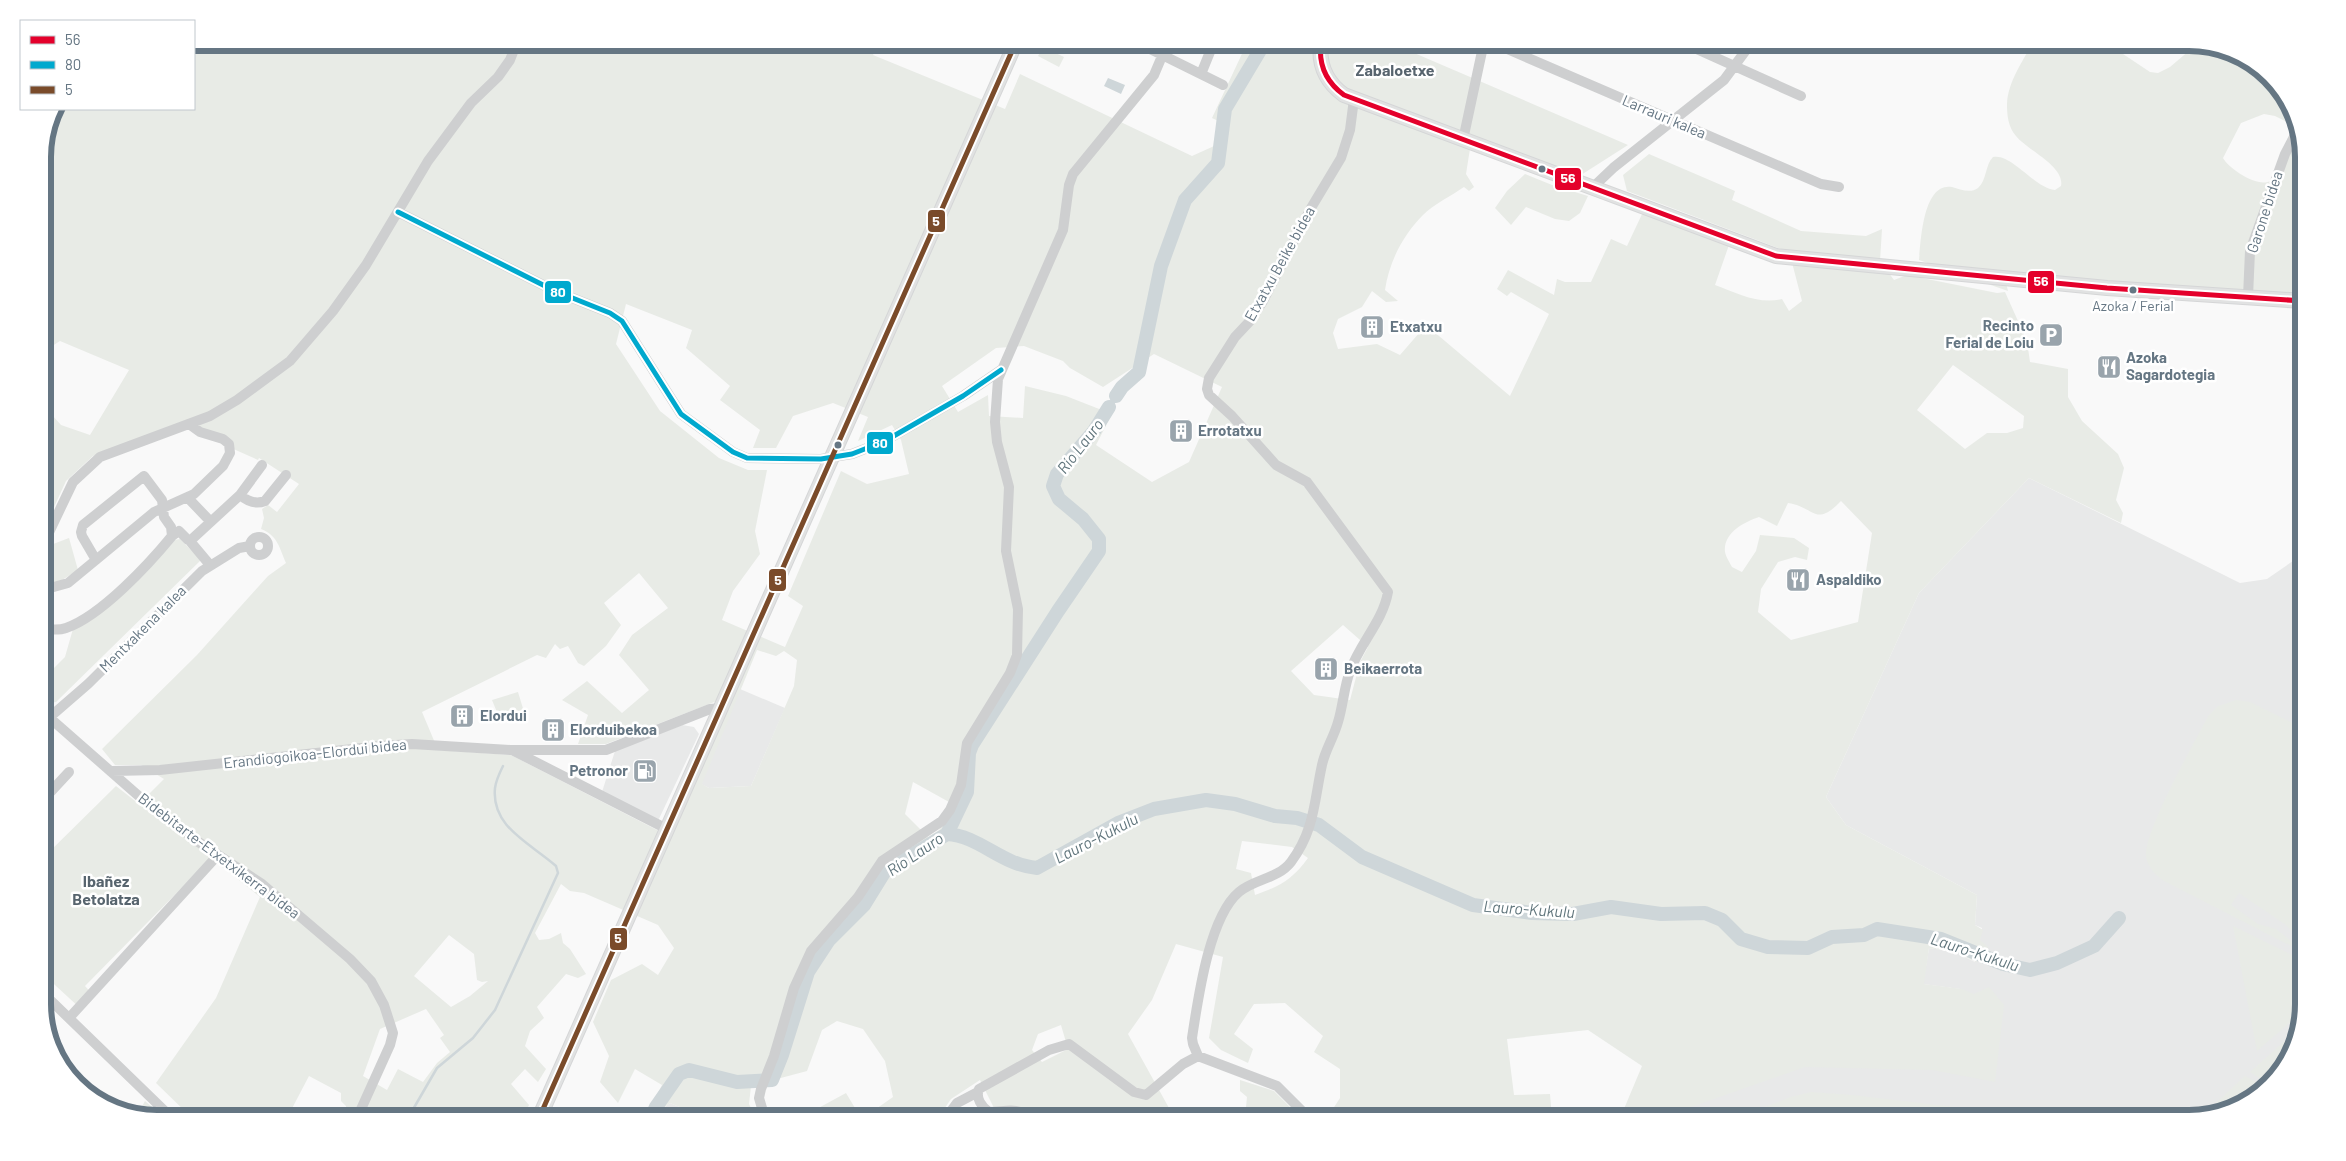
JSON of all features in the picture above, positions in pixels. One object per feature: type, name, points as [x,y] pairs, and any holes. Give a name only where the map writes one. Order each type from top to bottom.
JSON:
[{"type":"main road","points":[[543,1110],[1012,51]]},
{"type":"main road","points":[[1320,51],[1325,75],[1337,90],[1354,99],[1776,256],[1796,260],[2107,288],[2295,300]]},
{"type":"street","points":[[51,528],[73,482],[100,457],[210,416],[237,400],[290,361],[350,288],[366,265],[428,161],[471,103],[498,77],[510,60],[514,51]]},
{"type":"street","points":[[1154,51],[1223,85]]},
{"type":"street","points":[[762,1110],[759,1098],[766,1072],[774,1056],[794,988],[811,951],[858,897],[882,861],[942,821],[950,810],[960,785],[967,743],[1010,673],[1017,656],[1019,641],[1018,609],[1006,551],[1009,487],[997,442],[995,422],[998,379],[1063,230],[1069,185],[1073,174],[1154,75],[1164,51]]},
{"type":"street","points":[[1201,74],[1210,51]]},
{"type":"street","points":[[1463,140],[1482,51]]},
{"type":"street","name":"Larrauri kalea","points":[[1511,51],[1821,184],[1839,188]]},
{"type":"street","points":[[1702,51],[1801,96]]},
{"type":"street","points":[[1593,187],[1672,120],[1724,80],[1746,51]]},
{"type":"street","name":"Etxatxu Beike bidea","points":[[1198,1056],[1192,1044],[1196,1013],[1211,942],[1229,900],[1242,889],[1272,877],[1291,863],[1308,832],[1313,818],[1322,763],[1337,724],[1349,672],[1359,650],[1383,612],[1388,592],[1307,482],[1276,465],[1206,389],[1209,378],[1234,337],[1250,321],[1263,301],[1311,208],[1340,158],[1350,130],[1354,99]]},
{"type":"street","name":"Garone bidea","points":[[2248,297],[2250,251],[2285,154],[2293,138]]},
{"type":"street","points":[[398,212],[547,287],[610,313],[622,321],[681,414],[733,452],[747,458],[832,457],[852,454],[885,441],[964,396],[1001,370]]},
{"type":"street","points":[[51,588],[68,583],[154,512],[188,498],[210,480],[223,466],[230,448],[223,440],[200,432],[189,424]]},
{"type":"street","points":[[189,540],[240,495],[262,465]]},
{"type":"street","points":[[240,495],[246,500],[255,503],[265,501],[286,475]]},
{"type":"street","points":[[96,560],[80,532],[83,525],[144,476],[162,500],[164,517],[171,527],[172,536]]},
{"type":"street","points":[[188,498],[210,521]]},
{"type":"street","points":[[51,630],[59,630],[84,619],[136,575],[172,536],[179,531],[210,565]]},
{"type":"street","name":"Mentxakena kalea","points":[[51,712],[88,684],[210,565],[239,548],[250,546]]},
{"type":"street","name":"Erandiogoikoa-Elordui bidea","points":[[112,770],[160,770],[412,744],[510,750],[606,750],[710,709],[721,708]]},
{"type":"street","name":"Bidebitarte-Etxetxikerra bidea","points":[[51,722],[112,770],[142,798],[218,855],[262,884],[350,959],[371,981],[384,1005],[393,1033],[390,1046],[361,1110]]},
{"type":"street","points":[[510,750],[667,829]]},
{"type":"street","points":[[51,791],[69,772]]},
{"type":"street","points":[[69,1018],[218,855]]},
{"type":"street","points":[[51,1001],[164,1110]]},
{"type":"street","points":[[952,1110],[957,1103],[978,1092],[989,1083],[1062,1045],[1069,1044],[1134,1092],[1140,1094],[1146,1095],[1183,1064],[1198,1056],[1276,1086],[1301,1110]]},
{"type":"street","points":[[978,1092],[982,1106],[987,1110]]},
{"type":"street","points":[[1004,1110],[1019,1110]]},
{"type":"shaded area","points":[[195,51],[875,51],[873,55],[1005,109],[1020,74],[1192,156],[1223,142],[1229,126],[1212,118],[1243,51],[1410,51],[1628,145],[1581,175],[1472,136],[1466,174],[1474,187],[1469,191],[1464,187],[1432,207],[1403,240],[1390,269],[1385,290],[1398,301],[1386,302],[1372,291],[1362,307],[1338,319],[1333,333],[1338,349],[1377,344],[1400,355],[1426,325],[1510,396],[1549,314],[1511,292],[1507,296],[1497,289],[1508,270],[1554,295],[1557,279],[1565,282],[1591,282],[1611,239],[1627,246],[1643,212],[1729,245],[1715,285],[1756,299],[1782,299],[1789,311],[1802,301],[1789,251],[1627,191],[1623,175],[1649,154],[1735,191],[1732,200],[1801,231],[1866,236],[1882,229],[1880,261],[1894,280],[1907,275],[1997,293],[2005,292],[2027,341],[2030,362],[2068,369],[2068,397],[2082,421],[2118,454],[2124,468],[2116,500],[2123,513],[2121,523],[2029,478],[1919,593],[1826,797],[1846,825],[1977,895],[1975,925],[1983,930],[1980,940],[1988,947],[1985,958],[1976,962],[1955,952],[1929,948],[1924,984],[1962,989],[1974,994],[1989,987],[2004,1005],[1995,1082],[1932,1070],[1805,1067],[1682,1110],[1624,1110],[1642,1066],[1588,1030],[1507,1039],[1514,1095],[1550,1094],[1551,1110],[1332,1110],[1340,1098],[1340,1069],[1314,1052],[1323,1036],[1285,1003],[1254,1004],[1234,1034],[1253,1049],[1248,1063],[1221,1050],[1209,1038],[1223,957],[1176,944],[1152,1000],[1128,1034],[1170,1110],[993,1110],[994,1108],[980,1080],[951,1099],[943,1110],[874,1110],[893,1097],[885,1061],[863,1029],[837,1021],[822,1030],[807,1071],[751,1086],[749,1104],[752,1110],[687,1110],[670,1103],[661,1110],[649,1110],[662,1085],[635,1069],[618,1103],[600,1082],[609,1056],[593,1022],[611,980],[642,964],[658,975],[674,948],[658,925],[584,893],[570,891],[561,884],[535,933],[539,940],[549,939],[561,933],[563,943],[570,949],[586,974],[578,978],[566,974],[537,1007],[544,1018],[530,1031],[525,1046],[546,1069],[538,1082],[525,1069],[511,1084],[529,1105],[527,1110],[346,1110],[346,1106],[341,1101],[341,1093],[309,1076],[291,1110],[184,1110],[156,1083],[216,998],[260,897],[211,858],[85,986],[94,996],[81,1009],[51,981],[51,850],[116,786],[139,804],[164,779],[141,765],[115,765],[102,749],[197,655],[268,576],[286,563],[275,539],[261,529],[264,518],[262,509],[268,505],[277,512],[299,484],[259,458],[258,460],[177,424],[93,456],[66,481],[51,514],[51,414],[61,425],[90,435],[129,370],[60,341],[51,347],[51,150],[53,136],[62,110],[195,110]],"holes":[[[626,304],[692,330],[686,348],[730,386],[720,400],[760,430],[753,448],[776,448],[793,416],[833,403],[868,417],[858,441],[892,425],[901,440],[909,474],[867,484],[841,471],[788,596],[803,606],[785,647],[722,620],[733,591],[760,554],[755,531],[767,470],[748,470],[719,458],[660,411],[616,344]],[[1024,346],[1063,361],[1070,368],[1103,387],[1154,354],[1222,387],[1189,462],[1152,482],[1096,445],[1112,414],[1066,396],[1025,386],[1023,418],[989,416],[988,395],[958,412],[942,386],[996,348]],[[1953,365],[2024,416],[2023,428],[2007,433],[1987,433],[1965,449],[1917,410]],[[1841,501],[1872,533],[1858,622],[1791,640],[1758,612],[1761,589],[1778,562],[1795,557],[1807,560],[1809,548],[1794,538],[1760,535],[1756,551],[1742,572],[1732,567],[1725,552],[1725,545],[1727,539],[1736,529],[1753,519],[1759,517],[1777,526],[1788,503],[1797,505],[1815,514],[1826,513]],[[639,573],[668,608],[632,635],[619,655],[649,690],[622,713],[587,681],[562,700],[588,715],[578,744],[606,744],[717,701],[659,831],[511,755],[438,750],[422,712],[537,655],[546,658],[555,644],[560,649],[568,646],[578,663],[584,666],[606,646],[621,625],[604,603]],[[1343,625],[1368,647],[1360,662],[1350,700],[1314,695],[1291,671]],[[757,650],[776,656],[784,651],[797,660],[794,686],[751,786],[709,788],[702,784]],[[913,782],[958,807],[939,830],[928,837],[905,814]],[[1242,841],[1292,847],[1308,858],[1291,877],[1272,889],[1255,895],[1251,873],[1236,869]],[[449,935],[474,954],[477,980],[482,982],[488,981],[470,996],[451,1007],[414,976]],[[426,1009],[444,1035],[440,1038],[450,1052],[437,1063],[423,1082],[398,1069],[387,1090],[363,1076],[380,1029]],[[1061,1025],[1068,1049],[1042,1062],[1032,1050],[1038,1034]]]},
{"type":"shaded area","points":[[1041,51],[1051,51],[1064,57],[1059,67],[1038,56]]},
{"type":"shaded area","points":[[2028,51],[2119,51],[2150,72],[2158,73],[2170,67],[2189,51],[2196,51],[2223,57],[2248,69],[2277,98],[2289,123],[2275,116],[2264,114],[2241,123],[2223,158],[2237,172],[2251,180],[2258,182],[2270,181],[2293,135],[2295,150],[2295,294],[2012,272],[2006,283],[2008,291],[1919,260],[1925,214],[1935,193],[1942,188],[1952,187],[1968,191],[1975,190],[1981,185],[1990,160],[1993,157],[2008,160],[2047,188],[2055,190],[2061,186],[2061,179],[2051,165],[2021,141],[2011,129],[2008,121],[2007,104],[2010,87]]},
{"type":"shaded area","points":[[1108,78],[1125,85],[1121,94],[1104,86]]},
{"type":"shaded area","points":[[1525,174],[1588,196],[1580,213],[1569,221],[1555,219],[1526,207],[1511,225],[1495,208],[1507,191]]},
{"type":"shaded area","points":[[2029,478],[2240,583],[2267,579],[2295,560],[2294,1018],[2289,1038],[2277,1063],[2248,1092],[2236,1099],[2210,1108],[2189,1110],[1643,1110],[1653,1101],[1960,989],[1923,984],[1929,948],[1955,952],[1975,962],[1982,928],[1975,925],[1977,895],[1846,825],[1826,797],[1919,593]]},
{"type":"shaded area","points":[[69,538],[78,570],[59,582],[51,582],[51,545]]},
{"type":"shaded area","points":[[180,539],[201,560],[56,702],[51,703],[51,671],[65,657],[73,629],[174,540]]},
{"type":"shaded area","points":[[740,689],[785,708],[751,786],[709,788],[701,784]]},
{"type":"shaded area","points":[[518,692],[525,715],[501,722],[492,700]]},
{"type":"shaded area","points":[[2236,700],[2250,702],[2295,724],[2295,934],[2286,925],[2239,893],[2231,905],[2258,924],[2276,929],[2295,944],[2295,948],[2164,881],[2155,874],[2147,861],[2147,845],[2161,808],[2209,715],[2218,706]]},
{"type":"shaded area","name":"Petronor","points":[[682,725],[694,727],[699,734],[658,821],[602,792],[615,751]]},
{"type":"shaded area","points":[[2233,926],[2295,957],[2294,1019],[2257,1051]]},
{"type":"shaded area","points":[[2289,1037],[2277,1063],[2262,1080],[2250,1072]]},
{"type":"shaded area","points":[[2245,1076],[2259,1083],[2236,1099],[2211,1108]]},
{"type":"shaded area","points":[[1240,1080],[1274,1091],[1293,1110],[1246,1110],[1247,1097],[1240,1091]]},
{"type":"shaded area","points":[[1811,1092],[1980,1110],[1757,1110],[1791,1097]]},
{"type":"shaded area","points":[[846,1093],[856,1110],[815,1110]]},
{"type":"shaded area","points":[[145,1101],[155,1110],[143,1109],[141,1109]]},
{"type":"shaded area","points":[[670,1103],[687,1110],[661,1110]]},
{"type":"waterway","name":"Río Lauro","points":[[1116,396],[1122,387],[1139,372],[1161,266],[1185,200],[1218,163],[1225,109],[1260,51]]},
{"type":"waterway","name":"Río Lauro","points":[[655,1110],[679,1074],[689,1070],[737,1082],[772,1080],[782,1055],[808,972],[829,940],[864,905],[885,871],[947,834],[967,792],[969,753],[972,745],[1099,551],[1099,539],[1083,519],[1059,499],[1053,486],[1057,474],[1094,431],[1109,407]]},
{"type":"waterway","points":[[413,1110],[437,1068],[473,1038],[495,1010],[558,873],[556,866],[514,833],[499,813],[495,802],[495,788],[503,766]]},
{"type":"waterway","name":"Lauro-Kukulu","points":[[947,834],[970,840],[1012,862],[1037,868],[1118,823],[1154,809],[1206,800],[1235,804],[1275,816],[1297,818],[1319,825],[1362,857],[1473,905],[1532,913],[1573,914],[1611,907],[1661,914],[1705,913],[1722,920],[1741,939],[1768,947],[1808,948],[1832,937],[1864,935],[1877,929],[1941,939],[2003,964],[2030,970],[2057,963],[2094,946],[2119,918]]},
{"type":"transit line","name":"5","points":[[543,1110],[1012,51]]},
{"type":"transit line","name":"56","points":[[1320,51],[1322,65],[1328,79],[1344,95],[1776,256],[2107,288],[2295,300]]},
{"type":"transit line","name":"80","points":[[398,212],[555,291],[610,313],[622,321],[681,414],[733,452],[747,458],[821,459],[852,454],[885,441],[963,396],[1001,370]]},
{"type":"place","name":"Azoka / Ferial","points":[[2133,290]]},
{"type":"place","name":"Etxatxu","points":[[1372,327]]},
{"type":"place","name":"Recinto Ferial de Loiu","points":[[2051,335]]},
{"type":"place","name":"Azoka Sagardotegia","points":[[2109,367]]},
{"type":"place","name":"Errotatxu","points":[[1181,431]]},
{"type":"place","name":"Aspaldiko","points":[[1798,580]]},
{"type":"place","name":"Beikaerrota","points":[[1326,669]]},
{"type":"place","name":"Elordui","points":[[462,716]]},
{"type":"place","name":"Elorduibekoa","points":[[553,730]]},
{"type":"place","name":"Petronor","points":[[645,771]]},
{"type":"district","name":"Zabaloetxe","points":[[1395,70]]},
{"type":"district","name":"Ibañez Betolatza","points":[[106,890]]}]
